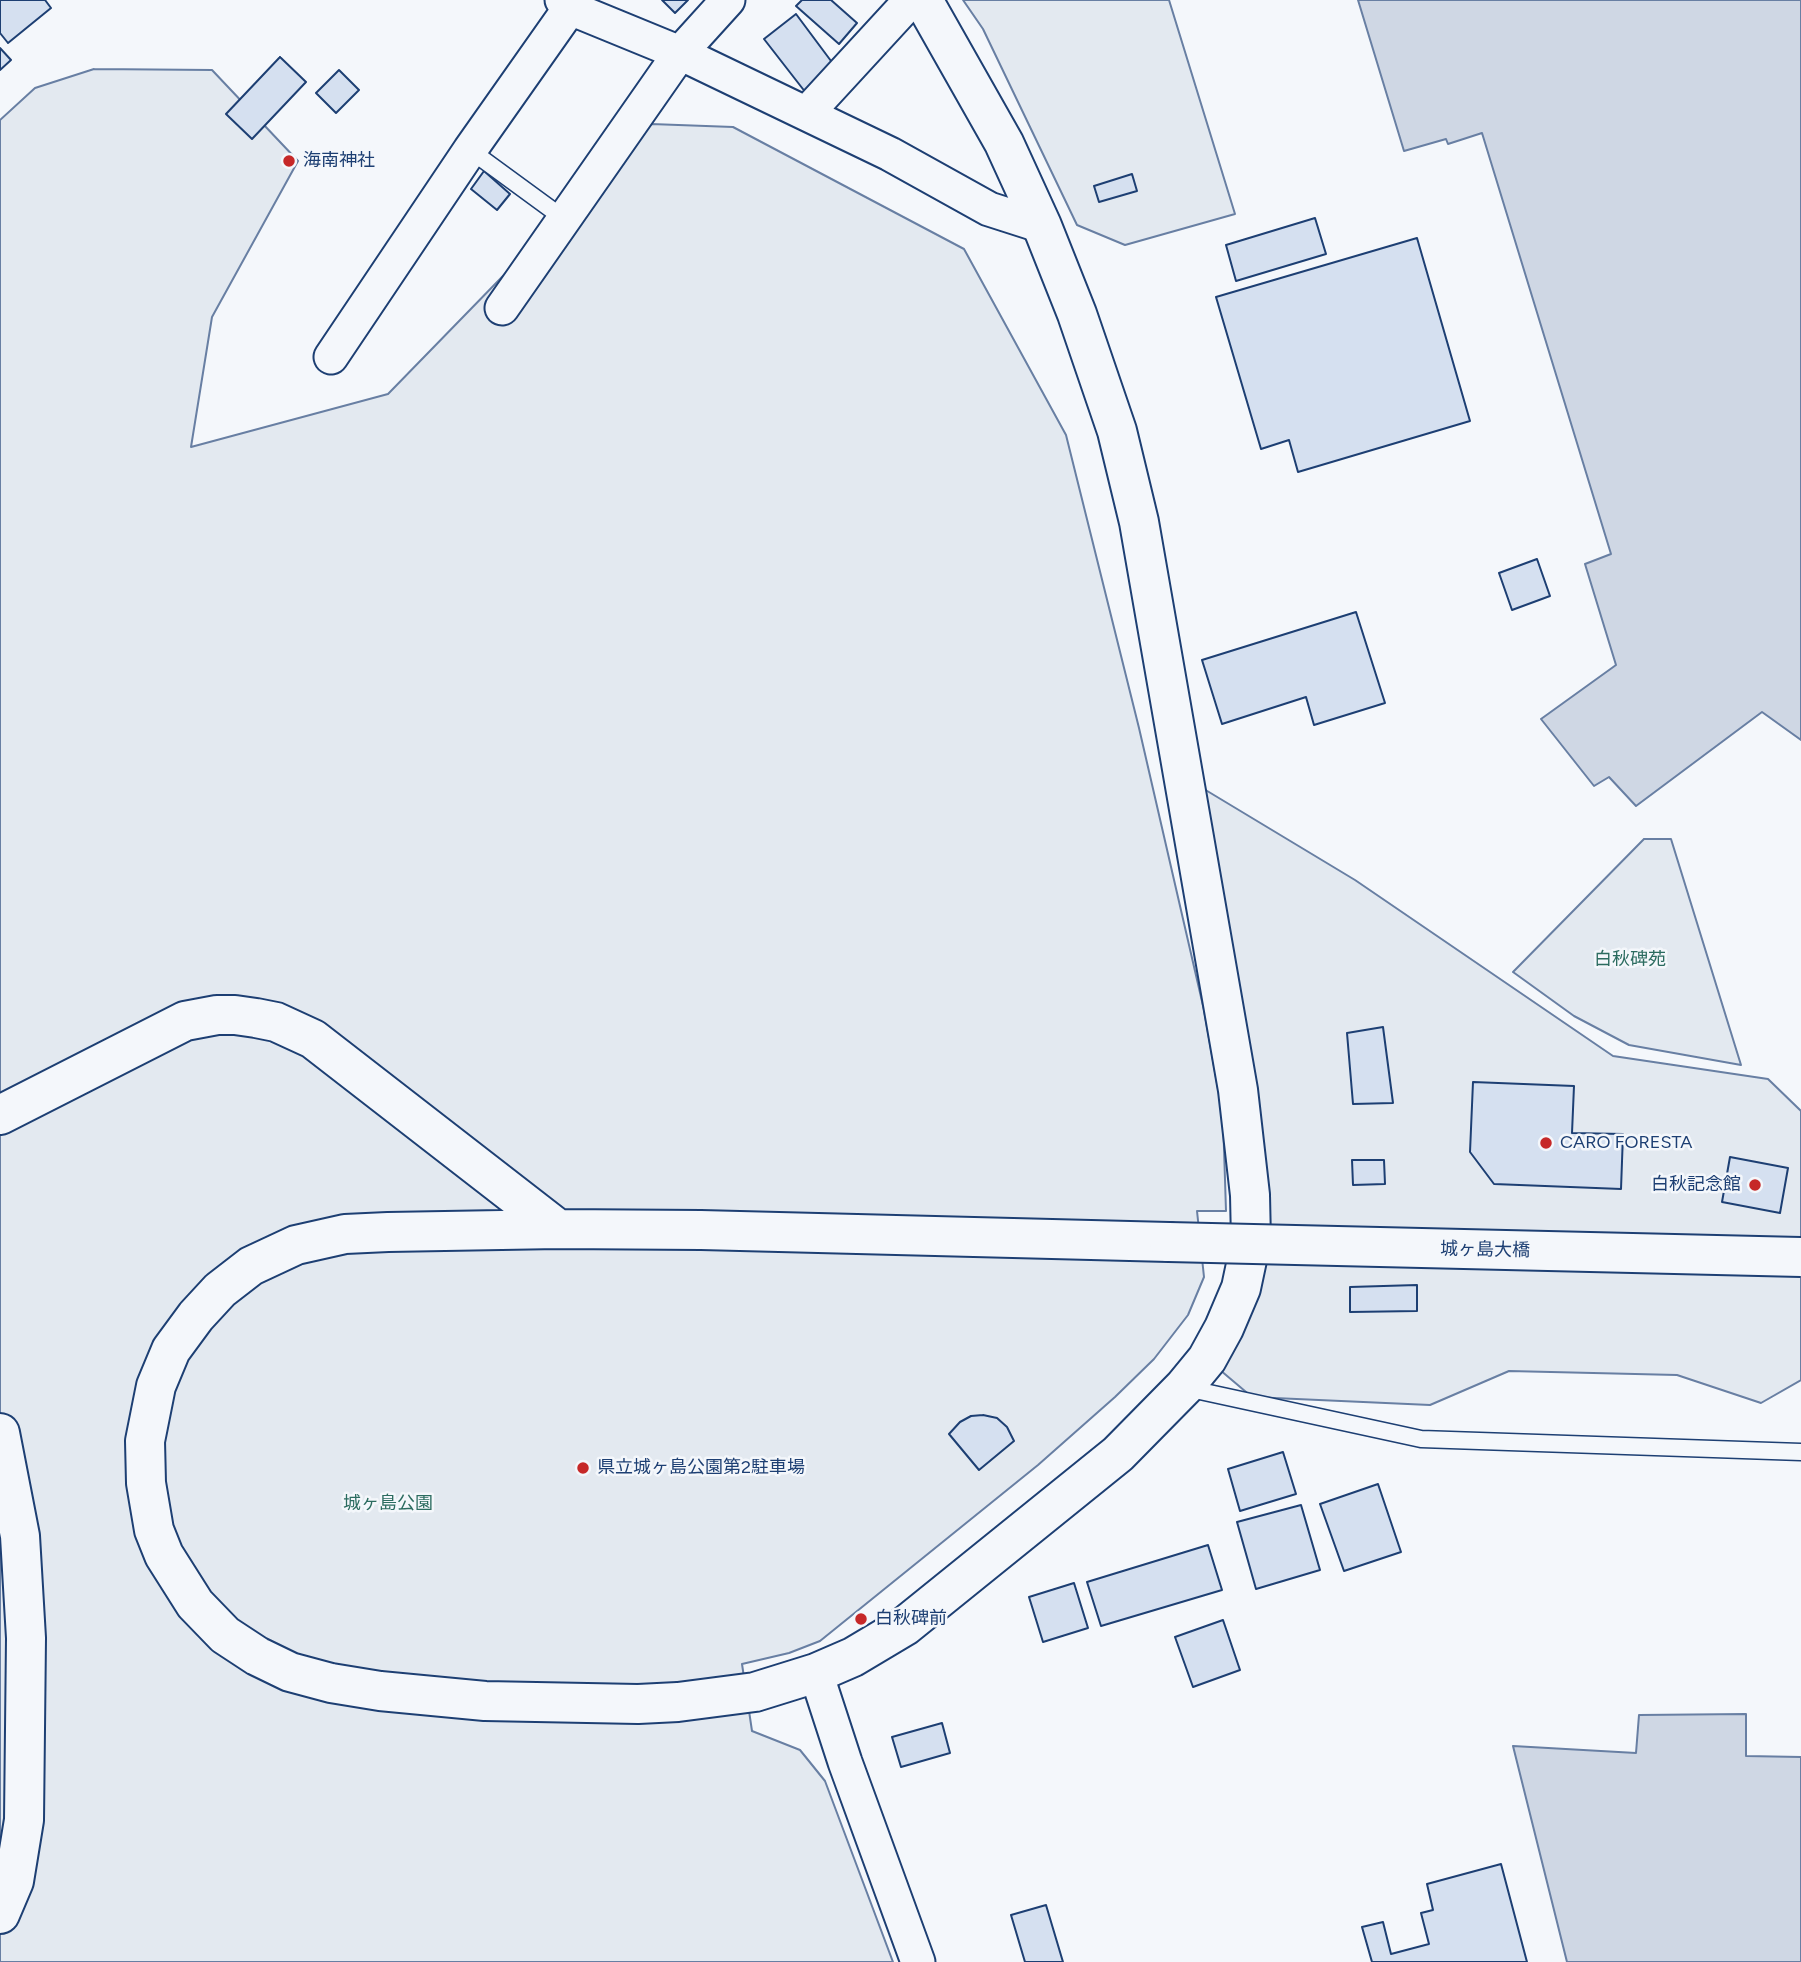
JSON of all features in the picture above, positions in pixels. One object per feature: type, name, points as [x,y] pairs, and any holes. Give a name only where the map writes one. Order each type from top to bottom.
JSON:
[{"type":"street","points":[[502,309],[680,53],[728,0]]},
{"type":"street","points":[[807,113],[911,0]]},
{"type":"street","name":"城ヶ島大橋","points":[[923,0],[1004,143],[1042,226],[1077,314],[1117,431],[1139,523],[1238,1090],[1250,1195],[1251,1241],[1241,1288],[1224,1328],[1207,1359],[1184,1387],[1118,1454],[905,1626],[853,1657],[816,1673],[755,1692],[638,1704],[485,1701],[331,1683],[290,1672],[257,1656],[225,1635],[195,1604],[164,1555],[153,1530],[144,1460],[149,1415],[156,1386],[171,1350],[195,1316],[220,1290],[251,1266],[272,1255],[318,1239],[388,1231],[701,1230],[1169,1242],[1801,1257]]},
{"type":"street","points":[[331,357],[566,4],[680,53],[807,113],[890,154],[989,209],[1042,226]]},
{"type":"street","points":[[0,1115],[185,1021],[217,1015],[276,1022],[313,1039],[558,1229]]},
{"type":"street","points":[[0,1433],[20,1536],[26,1650],[24,1820],[14,1881],[0,1914]]},
{"type":"street","points":[[816,1673],[845,1762],[918,1962]]},
{"type":"lane","points":[[470,149],[563,218]]},
{"type":"lane","points":[[1184,1387],[1420,1440],[1801,1452]]},
{"type":"green space","points":[[963,0],[1169,0],[1235,214],[1125,245],[1077,225],[983,29]]},
{"type":"green space","name":"城ヶ島公園","points":[[94,69],[212,70],[298,161],[212,317],[191,447],[388,394],[651,124],[733,127],[964,249],[1066,435],[1139,728],[1204,1010],[1223,1117],[1226,1211],[1197,1211],[1204,1277],[1188,1315],[1154,1359],[1115,1397],[1038,1465],[820,1641],[789,1653],[742,1664],[752,1731],[800,1750],[825,1781],[893,1962],[0,1962],[0,120],[35,88]]},
{"type":"green space","points":[[1184,777],[1355,880],[1613,1056],[1768,1079],[1801,1111],[1801,1380],[1761,1403],[1677,1375],[1509,1371],[1430,1405],[1252,1397],[1207,1359],[1241,1288]]},
{"type":"green space","name":"白秋碑苑","points":[[1644,839],[1671,839],[1741,1065],[1629,1045],[1574,1016],[1513,972]]},
{"type":"shaded area","points":[[1358,0],[1801,0],[1801,740],[1762,712],[1636,806],[1609,777],[1594,786],[1541,719],[1616,665],[1585,564],[1611,554],[1482,133],[1448,144],[1446,139],[1404,151]]},
{"type":"shaded area","points":[[1746,1714],[1746,1756],[1801,1757],[1801,1962],[1567,1962],[1513,1746],[1636,1753],[1639,1715]]},
{"type":"building","points":[[0,0],[45,0],[51,8],[8,43],[0,33]]},
{"type":"building","points":[[662,0],[688,0],[675,13]]},
{"type":"building","points":[[802,0],[831,0],[857,23],[839,44],[796,6]]},
{"type":"building","points":[[796,14],[837,69],[806,93],[764,39]]},
{"type":"building","points":[[0,48],[11,60],[0,70]]},
{"type":"building","points":[[280,57],[306,82],[252,139],[226,114]]},
{"type":"building","points":[[339,70],[359,90],[336,113],[316,93]]},
{"type":"building","points":[[484,171],[510,194],[497,210],[471,189]]},
{"type":"building","points":[[1132,174],[1137,191],[1099,202],[1094,186]]},
{"type":"building","points":[[1315,218],[1326,254],[1236,281],[1226,245]]},
{"type":"building","points":[[1417,238],[1470,421],[1298,472],[1289,440],[1261,449],[1216,297]]},
{"type":"building","points":[[1537,559],[1550,596],[1512,610],[1499,573]]},
{"type":"building","points":[[1356,612],[1385,703],[1314,725],[1306,697],[1222,724],[1202,660]]},
{"type":"building","points":[[1383,1027],[1393,1103],[1353,1104],[1347,1033]]},
{"type":"building","name":"CARO FORESTA","points":[[1473,1082],[1574,1086],[1572,1133],[1623,1134],[1621,1189],[1494,1184],[1470,1152]]},
{"type":"building","name":"白秋記念館","points":[[1730,1157],[1788,1168],[1780,1213],[1722,1202]]},
{"type":"building","points":[[1352,1160],[1384,1160],[1385,1184],[1353,1185]]},
{"type":"building","points":[[1417,1285],[1417,1311],[1350,1312],[1350,1287]]},
{"type":"building","points":[[971,1416],[997,1418],[1007,1427],[1014,1441],[979,1470],[949,1434],[960,1422]]},
{"type":"building","points":[[1283,1452],[1296,1494],[1240,1511],[1228,1469]]},
{"type":"building","points":[[1378,1484],[1401,1552],[1344,1571],[1320,1504]]},
{"type":"building","points":[[1301,1505],[1320,1570],[1256,1589],[1237,1522]]},
{"type":"building","points":[[1208,1545],[1222,1590],[1101,1626],[1087,1582]]},
{"type":"building","points":[[1074,1583],[1088,1628],[1043,1642],[1029,1597]]},
{"type":"building","points":[[1223,1620],[1240,1670],[1193,1687],[1175,1637]]},
{"type":"building","points":[[942,1723],[950,1753],[901,1767],[892,1737]]},
{"type":"building","points":[[1501,1864],[1527,1962],[1372,1962],[1362,1927],[1383,1922],[1391,1954],[1429,1944],[1421,1913],[1433,1910],[1427,1884]]},
{"type":"building","points":[[1046,1905],[1063,1962],[1025,1962],[1011,1915]]},
{"type":"place","name":"海南神社","points":[[289,161]]},
{"type":"place","name":"CARO FORESTA","points":[[1546,1143]]},
{"type":"place","name":"白秋記念館","points":[[1755,1185]]},
{"type":"place","name":"県立城ヶ島公園第2駐車場","points":[[583,1468]]},
{"type":"place","name":"白秋碑前","points":[[861,1619]]}]
